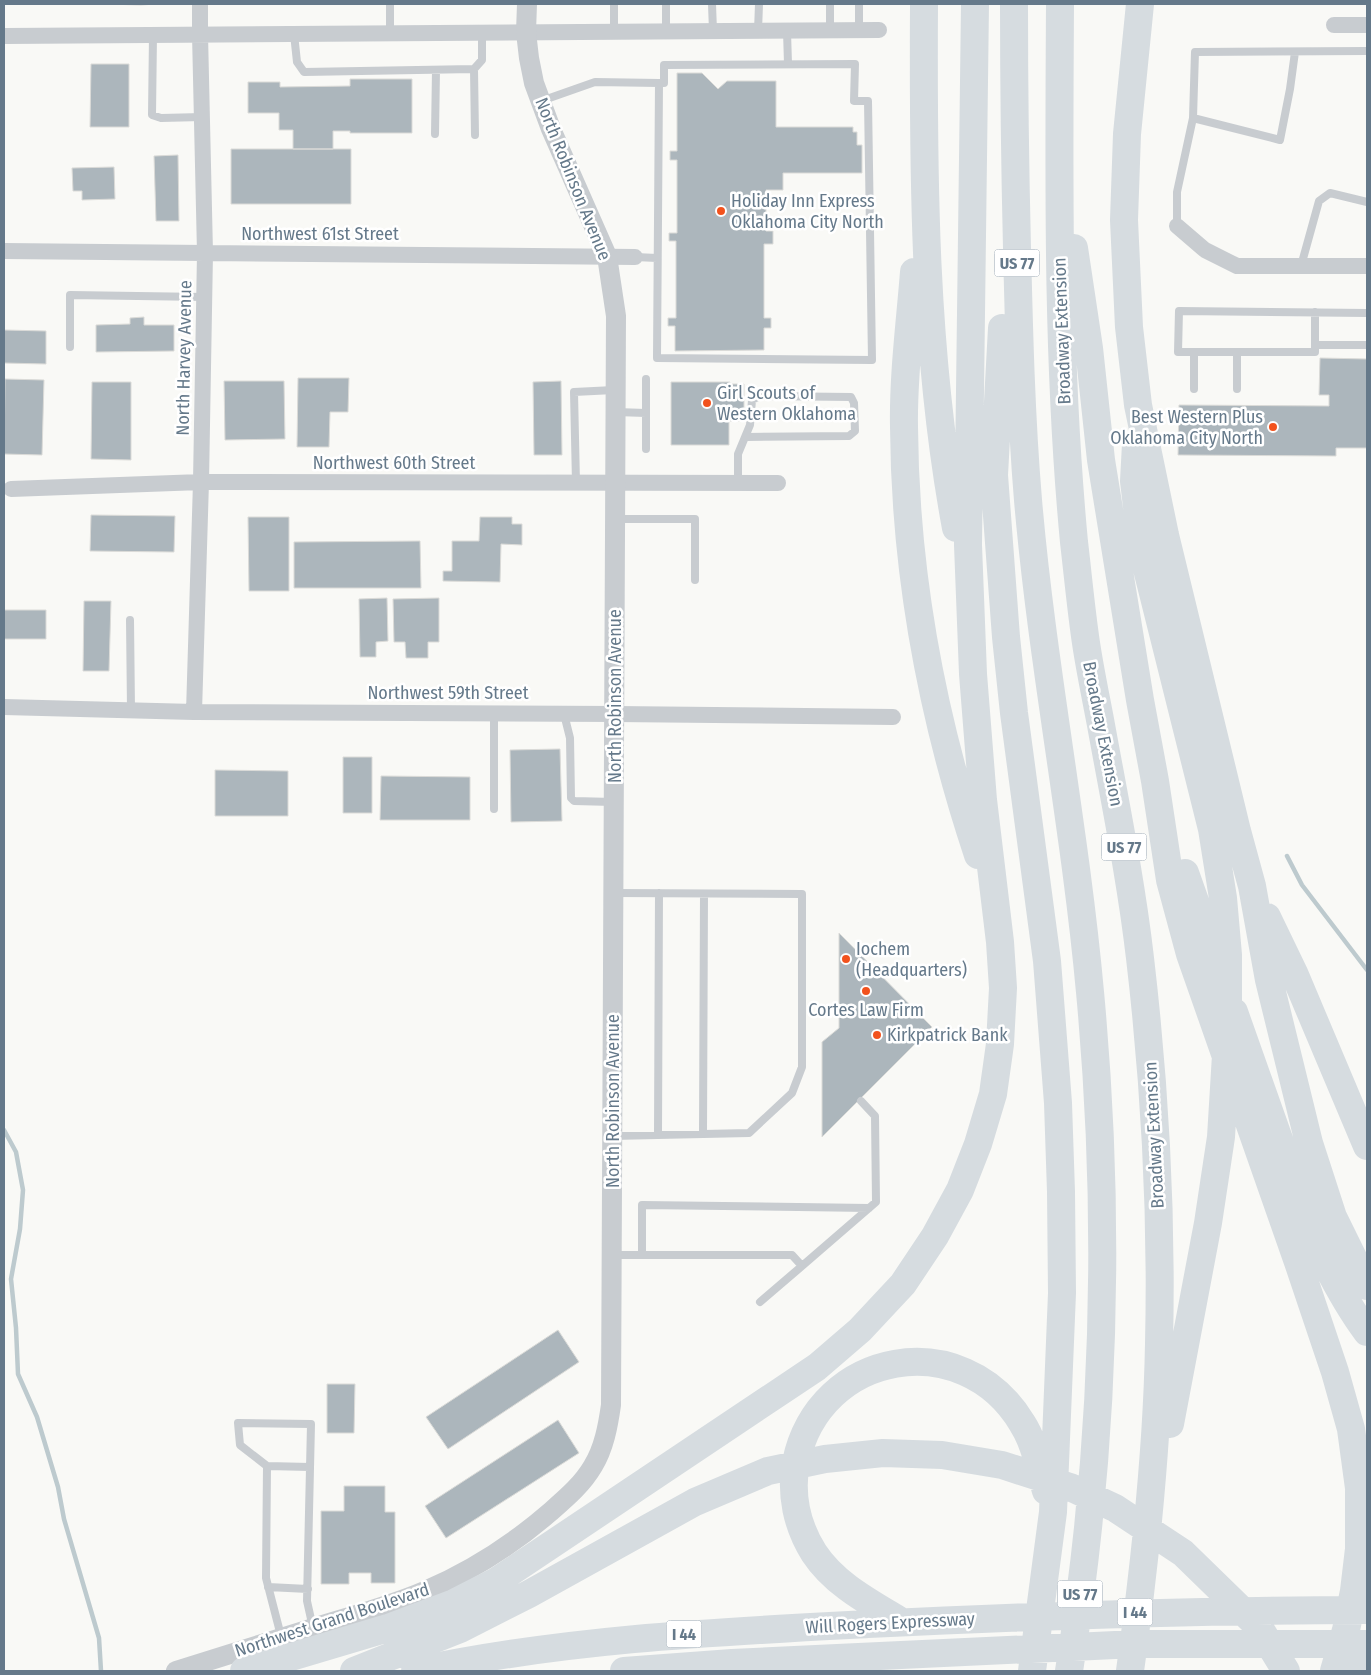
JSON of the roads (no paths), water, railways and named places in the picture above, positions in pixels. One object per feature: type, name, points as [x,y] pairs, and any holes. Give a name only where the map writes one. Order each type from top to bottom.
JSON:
[{"type":"highway","points":[[924,4],[923,156],[932,354],[951,502],[966,585],[986,659],[1009,784],[1041,914]]},
{"type":"highway","points":[[244,1671],[388,1628],[454,1603],[497,1581],[817,1367],[860,1330],[903,1284],[935,1236],[960,1190],[978,1144],[993,1094],[1000,1044],[1004,988],[983,800],[973,674],[968,545],[975,4]]},
{"type":"highway","name":"US 77","points":[[1014,4],[1014,116],[1019,364],[1028,501],[1041,617],[1083,922],[1091,1002],[1102,1203],[1102,1294],[1097,1414],[1089,1516],[1070,1671]]},
{"type":"highway","name":"Broadway Extension","points":[[1060,4],[1059,155],[1062,356],[1074,543],[1086,645],[1123,842],[1140,954],[1154,1113],[1159,1197],[1160,1346],[1157,1410],[1147,1540],[1130,1671]]},
{"type":"highway","points":[[1140,4],[1127,134],[1124,220],[1129,327],[1138,405],[1168,544],[1252,886],[1269,980],[1308,1143],[1333,1217],[1367,1286]]},
{"type":"highway","points":[[1014,116],[994,475],[1007,646],[1053,1025],[1061,1192],[1062,1293],[1053,1512],[1032,1671]]},
{"type":"highway","points":[[1059,155],[1089,348],[1101,460],[1170,880],[1190,954],[1335,1372],[1352,1429],[1360,1488],[1359,1550],[1354,1591],[1346,1630],[1334,1671]]},
{"type":"highway","points":[[923,156],[907,353],[904,426],[910,557],[935,705],[961,805],[996,907]]},
{"type":"highway","points":[[1138,405],[1134,482],[1142,549],[1212,829],[1223,898],[1228,955],[1228,1022],[1221,1137],[1208,1223],[1147,1540]]},
{"type":"highway","points":[[1155,781],[1192,894],[1315,1241],[1344,1298],[1367,1332]]},
{"type":"highway","points":[[1252,886],[1294,973],[1367,1146]]},
{"type":"highway","points":[[902,1622],[854,1592],[832,1575],[815,1554],[804,1534],[797,1513],[794,1493],[794,1472],[799,1450],[808,1428],[820,1408],[836,1391],[867,1372],[897,1363],[934,1363],[951,1366],[968,1373],[1001,1395],[1023,1424],[1031,1442],[1053,1512]]},
{"type":"highway","points":[[354,1671],[460,1629],[529,1594],[694,1502],[768,1471],[825,1459],[883,1453],[942,1455],[1002,1465],[1070,1487],[1115,1508],[1183,1554],[1259,1627],[1286,1671]]},
{"type":"highway","name":"Will Rogers Expressway","points":[[415,1671],[468,1660],[625,1638],[730,1631],[1145,1612],[1367,1610]]},
{"type":"highway","name":"Will Rogers Expressway","points":[[624,1671],[732,1663],[1136,1644],[1367,1644]]},
{"type":"highway","points":[[840,1671],[872,1657]]},
{"type":"highway","points":[[1359,1671],[1367,1657]]},
{"type":"street","name":"North Harvey Avenue","points":[[194,712],[206,253],[200,4]]},
{"type":"street","name":"North Robinson Avenue","points":[[527,4],[526,32],[531,66],[551,129],[607,256],[616,316],[611,1405]]},
{"type":"street","points":[[1334,25],[1367,25]]},
{"type":"street","points":[[6,36],[879,30]]},
{"type":"street","points":[[1177,226],[1205,250],[1237,266],[1367,266]]},
{"type":"street","name":"Northwest 61st Street","points":[[4,252],[635,257]]},
{"type":"street","name":"Northwest 60th Street","points":[[11,489],[201,482],[778,483]]},
{"type":"street","name":"Northwest 59th Street","points":[[4,706],[194,712],[893,717]]},
{"type":"street","name":"Northwest Grand Boulevard","points":[[176,1671],[378,1608],[424,1591],[480,1562],[521,1536],[565,1500],[581,1484],[594,1466],[604,1444],[611,1405]]},
{"type":"lane","points":[[390,4],[390,33]]},
{"type":"lane","points":[[614,4],[614,32]]},
{"type":"lane","points":[[666,4],[666,31]]},
{"type":"lane","points":[[712,4],[713,31]]},
{"type":"lane","points":[[758,31],[759,4]]},
{"type":"lane","points":[[830,4],[830,30]]},
{"type":"lane","points":[[859,4],[859,30]]},
{"type":"lane","points":[[787,31],[788,64]]},
{"type":"lane","points":[[475,135],[474,69],[482,60],[482,33]]},
{"type":"lane","points":[[294,34],[297,62],[304,72],[474,69]]},
{"type":"lane","points":[[153,35],[152,115],[161,118],[202,117]]},
{"type":"lane","points":[[1177,226],[1177,192],[1193,118],[1195,52],[1367,51]]},
{"type":"lane","points":[[1193,118],[1280,140],[1290,89],[1294,52]]},
{"type":"lane","points":[[541,101],[595,82],[664,83],[664,64],[855,64],[854,101],[868,101],[872,360],[657,358],[658,83]]},
{"type":"lane","points":[[435,134],[436,70]]},
{"type":"lane","points":[[1301,266],[1319,201],[1330,192],[1367,202]]},
{"type":"lane","points":[[635,257],[657,258]]},
{"type":"lane","points":[[70,347],[70,295],[205,297]]},
{"type":"lane","points":[[1315,312],[1315,352],[1178,352],[1179,312],[1315,312],[1367,312]]},
{"type":"lane","points":[[1315,345],[1367,345]]},
{"type":"lane","points":[[1194,352],[1194,389]]},
{"type":"lane","points":[[1237,352],[1237,389]]},
{"type":"lane","points":[[646,379],[646,448]]},
{"type":"lane","points":[[576,483],[574,392],[616,390]]},
{"type":"lane","points":[[738,483],[738,454],[747,437],[752,400],[760,396],[851,397],[854,403],[855,431],[849,436],[747,437]]},
{"type":"lane","points":[[616,412],[646,413]]},
{"type":"lane","points":[[616,519],[695,519],[695,580]]},
{"type":"lane","points":[[130,620],[131,710]]},
{"type":"lane","points":[[494,713],[494,809]]},
{"type":"lane","points":[[564,714],[570,738],[571,798],[574,801],[614,802]]},
{"type":"lane","points":[[612,1136],[749,1133],[792,1093],[802,1067],[802,894],[614,893]]},
{"type":"lane","points":[[658,1135],[659,893]]},
{"type":"lane","points":[[703,1134],[704,894]]},
{"type":"lane","points":[[760,1302],[876,1202],[875,1116],[861,1101]]},
{"type":"lane","points":[[642,1255],[642,1205],[869,1208]]},
{"type":"lane","points":[[612,1255],[792,1255],[802,1266]]},
{"type":"lane","points":[[310,1467],[267,1466],[240,1445],[238,1423],[310,1424],[310,1467],[308,1601],[313,1628]]},
{"type":"lane","points":[[267,1466],[266,1578],[282,1638]]},
{"type":"lane","points":[[268,1587],[308,1589]]},
{"type":"waterway","points":[[1287,856],[1302,885],[1367,970]]},
{"type":"waterway","points":[[4,1130],[16,1152],[23,1190],[20,1229],[11,1279],[18,1374],[37,1417],[58,1487],[64,1519],[99,1638],[101,1671]]},
{"type":"place","name":"Holiday Inn Express Oklahoma City North","points":[[721,211]]},
{"type":"place","name":"Girl Scouts of Western Oklahoma","points":[[707,403]]},
{"type":"place","name":"Best Western Plus Oklahoma City North","points":[[1273,427]]},
{"type":"place","name":"Iochem (Headquarters)","points":[[846,959]]},
{"type":"place","name":"Cortes Law Firm","points":[[866,991]]},
{"type":"place","name":"Kirkpatrick Bank","points":[[877,1035]]}]
